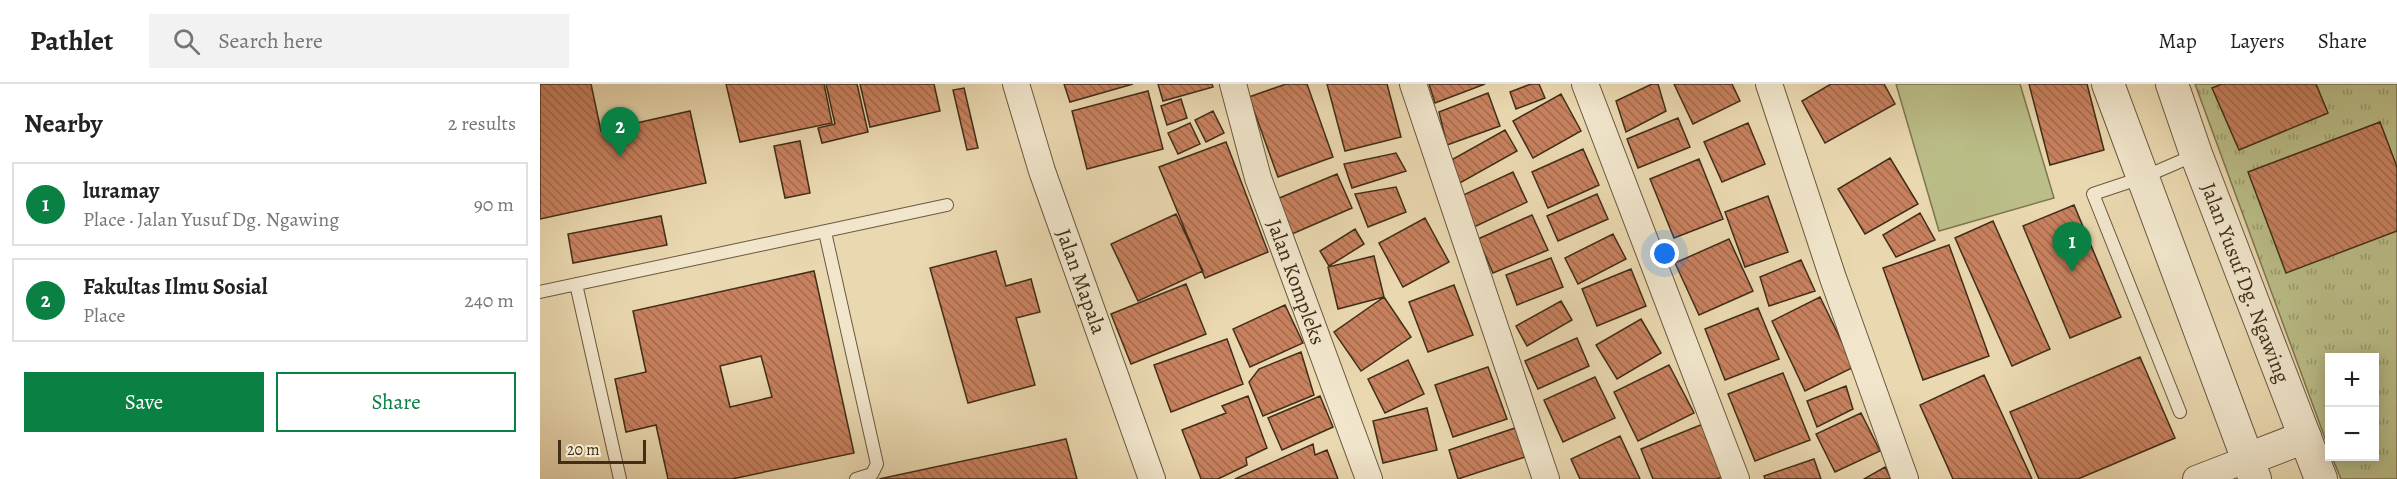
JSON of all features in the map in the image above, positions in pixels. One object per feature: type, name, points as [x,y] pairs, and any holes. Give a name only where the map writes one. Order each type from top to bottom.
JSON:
[{"type":"street","name":"Jalan Mapala","points":[[1016,84],[1050,193],[1152,479]]},
{"type":"street","name":"Jalan Kompleks","points":[[1233,84],[1258,178],[1369,479]]},
{"type":"street","points":[[1413,84],[1546,479]]},
{"type":"street","points":[[1585,84],[1737,479]]},
{"type":"street","points":[[1769,84],[1833,278],[1905,479]]},
{"type":"street","points":[[2108,84],[2251,469]]},
{"type":"street","name":"Jalan Yusuf Dg. Ngawing","points":[[2172,84],[2196,154],[2321,479]]},
{"type":"street","points":[[2196,479],[2251,469],[2305,437]]},
{"type":"lane","points":[[2180,412],[2093,194],[2144,177],[2196,154]]},
{"type":"lane","points":[[540,292],[947,205]]},
{"type":"lane","points":[[825,232],[877,464],[872,474],[856,479]]},
{"type":"lane","points":[[576,284],[620,479]]},
{"type":"green space","points":[[1896,84],[2020,84],[2054,198],[1939,231]]},
{"type":"green space","points":[[2195,84],[2397,84],[2397,479],[2341,479],[2334,461],[2379,461],[2379,353],[2325,353],[2325,438]]},
{"type":"building","points":[[540,84],[591,84],[601,131],[690,111],[706,183],[540,219]]},
{"type":"building","points":[[726,84],[824,84],[832,123],[740,142]]},
{"type":"building","points":[[826,84],[857,84],[868,132],[822,143],[818,128],[835,124]]},
{"type":"building","points":[[860,84],[934,84],[940,111],[870,127]]},
{"type":"building","points":[[1064,84],[1133,84],[1070,102]]},
{"type":"building","points":[[1158,84],[1212,84],[1213,87],[1163,101]]},
{"type":"building","points":[[1286,84],[1307,84],[1333,157],[1278,177],[1249,97]]},
{"type":"building","points":[[1327,84],[1387,84],[1401,137],[1345,151]]},
{"type":"building","points":[[1429,84],[1485,84],[1435,103]]},
{"type":"building","points":[[1531,84],[1539,84],[1545,98],[1516,109],[1510,92]]},
{"type":"building","points":[[1652,84],[1658,84],[1666,111],[1626,132],[1616,101]]},
{"type":"building","points":[[1674,84],[1732,84],[1740,101],[1693,124]]},
{"type":"building","points":[[1831,84],[1884,84],[1895,104],[1825,143],[1802,101]]},
{"type":"building","points":[[2029,84],[2087,84],[2104,150],[2050,165]]},
{"type":"building","points":[[2222,84],[2316,84],[2328,113],[2239,150],[2212,88]]},
{"type":"building","points":[[964,88],[978,148],[967,150],[953,90]]},
{"type":"building","points":[[1148,91],[1163,149],[1087,169],[1072,111]]},
{"type":"building","points":[[1488,93],[1500,126],[1447,145],[1439,112]]},
{"type":"building","points":[[1561,94],[1581,131],[1533,158],[1513,121]]},
{"type":"building","points":[[1181,99],[1187,118],[1167,125],[1161,106]]},
{"type":"building","points":[[1213,111],[1224,133],[1206,142],[1195,120]]},
{"type":"building","points":[[1678,118],[1690,147],[1638,168],[1627,139]]},
{"type":"building","points":[[2380,122],[2397,167],[2397,231],[2286,273],[2248,172]]},
{"type":"building","points":[[1190,123],[1200,144],[1178,154],[1168,133]]},
{"type":"building","points":[[1748,123],[1765,164],[1722,182],[1704,142]]},
{"type":"building","points":[[1505,130],[1517,151],[1458,184],[1446,163]]},
{"type":"building","points":[[800,141],[810,193],[785,198],[774,146]]},
{"type":"building","points":[[1226,142],[1268,252],[1205,278],[1159,167]]},
{"type":"building","points":[[1583,149],[1599,185],[1548,208],[1532,172]]},
{"type":"building","points":[[1396,153],[1406,171],[1352,188],[1344,164]]},
{"type":"building","points":[[1890,158],[1918,204],[1865,234],[1838,189]]},
{"type":"building","points":[[1699,159],[1723,219],[1674,238],[1650,179]]},
{"type":"building","points":[[1513,172],[1527,202],[1474,227],[1459,197]]},
{"type":"building","points":[[1337,174],[1352,208],[1292,234],[1277,199]]},
{"type":"building","points":[[1396,187],[1406,212],[1368,227],[1355,194]]},
{"type":"building","points":[[1597,194],[1608,219],[1558,241],[1547,216]]},
{"type":"building","points":[[1768,196],[1788,252],[1745,267],[1725,212]]},
{"type":"building","points":[[2074,205],[2121,317],[2070,338],[2023,226]]},
{"type":"building","points":[[1920,213],[1935,240],[1896,257],[1883,235]]},
{"type":"building","points":[[1176,214],[1203,271],[1138,301],[1111,244]]},
{"type":"building","points":[[1532,215],[1548,250],[1493,273],[1478,239]]},
{"type":"building","points":[[661,216],[667,245],[573,263],[568,234]]},
{"type":"building","points":[[1425,218],[1449,262],[1403,287],[1379,243]]},
{"type":"building","points":[[1993,221],[2050,349],[2012,366],[1955,238]]},
{"type":"building","points":[[1355,229],[1364,244],[1329,266],[1320,251]]},
{"type":"building","points":[[1613,234],[1626,259],[1578,284],[1565,258]]},
{"type":"building","points":[[1729,239],[1753,291],[1699,315],[1675,263]]},
{"type":"building","points":[[1949,245],[1989,356],[1923,380],[1883,268]]},
{"type":"building","points":[[996,251],[1006,286],[1031,279],[1040,312],[1016,318],[1035,385],[968,403],[930,268]]},
{"type":"building","points":[[1374,256],[1384,297],[1338,309],[1328,267]]},
{"type":"building","points":[[1551,258],[1563,287],[1517,305],[1506,275]]},
{"type":"building","points":[[1801,260],[1815,291],[1769,306],[1760,277]]},
{"type":"building","points":[[1631,269],[1646,306],[1597,326],[1582,289]]},
{"type":"building","points":[[814,271],[854,453],[732,479],[668,479],[656,425],[626,432],[615,379],[646,372],[633,311]],"holes":[[[761,356],[772,397],[730,407],[720,366]]]},
{"type":"building","points":[[1186,284],[1206,334],[1131,364],[1111,314]]},
{"type":"building","points":[[1454,285],[1473,335],[1428,352],[1409,302]]},
{"type":"building","points":[[1384,297],[1411,337],[1361,371],[1334,332]]},
{"type":"building","points":[[1820,297],[1854,367],[1805,391],[1772,321]]},
{"type":"building","points":[[1561,301],[1572,320],[1527,346],[1516,326]]},
{"type":"building","points":[[1285,305],[1303,343],[1250,367],[1233,329]]},
{"type":"building","points":[[1758,308],[1779,359],[1725,380],[1705,329]]},
{"type":"building","points":[[1641,319],[1661,353],[1617,379],[1596,345]]},
{"type":"building","points":[[1577,338],[1589,366],[1538,389],[1525,361]]},
{"type":"building","points":[[1227,339],[1243,384],[1171,412],[1154,365]]},
{"type":"building","points":[[1301,352],[1314,395],[1263,416],[1249,382],[1259,369]]},
{"type":"building","points":[[2140,357],[2175,438],[2078,479],[2039,479],[2010,412]]},
{"type":"building","points":[[1408,360],[1424,394],[1385,413],[1368,379]]},
{"type":"building","points":[[1669,365],[1694,413],[1638,441],[1614,392]]},
{"type":"building","points":[[1488,367],[1507,419],[1453,437],[1435,385]]},
{"type":"building","points":[[1783,373],[1810,440],[1755,461],[1728,394]]},
{"type":"building","points":[[1984,375],[2032,479],[1953,479],[1920,405]]},
{"type":"building","points":[[1595,377],[1615,418],[1563,442],[1544,400]]},
{"type":"building","points":[[1846,386],[1853,409],[1817,427],[1807,401]]},
{"type":"building","points":[[1248,396],[1267,448],[1246,458],[1247,465],[1218,479],[1201,479],[1182,430],[1226,413],[1222,406]]},
{"type":"building","points":[[1320,396],[1333,427],[1282,450],[1268,418]]},
{"type":"building","points":[[1427,408],[1437,450],[1383,463],[1373,421]]},
{"type":"building","points":[[1861,413],[1880,451],[1835,472],[1816,434]]},
{"type":"building","points":[[1703,424],[1724,476],[1717,479],[1653,479],[1641,449]]},
{"type":"building","points":[[1515,428],[1525,457],[1458,479],[1449,450]]},
{"type":"building","points":[[1620,436],[1640,479],[1580,479],[1571,459]]},
{"type":"building","points":[[1066,439],[1077,479],[879,479]]},
{"type":"building","points":[[1313,444],[1315,455],[1327,450],[1338,479],[1235,479]]},
{"type":"building","points":[[1814,459],[1821,479],[1765,479],[1764,476]]},
{"type":"building","points":[[1885,467],[1891,479],[1864,479]]},
{"type":"place","name":"Fakultas Ilmu Sosial","points":[[620,157]]},
{"type":"place","name":"luramay","points":[[2072,272]]}]
